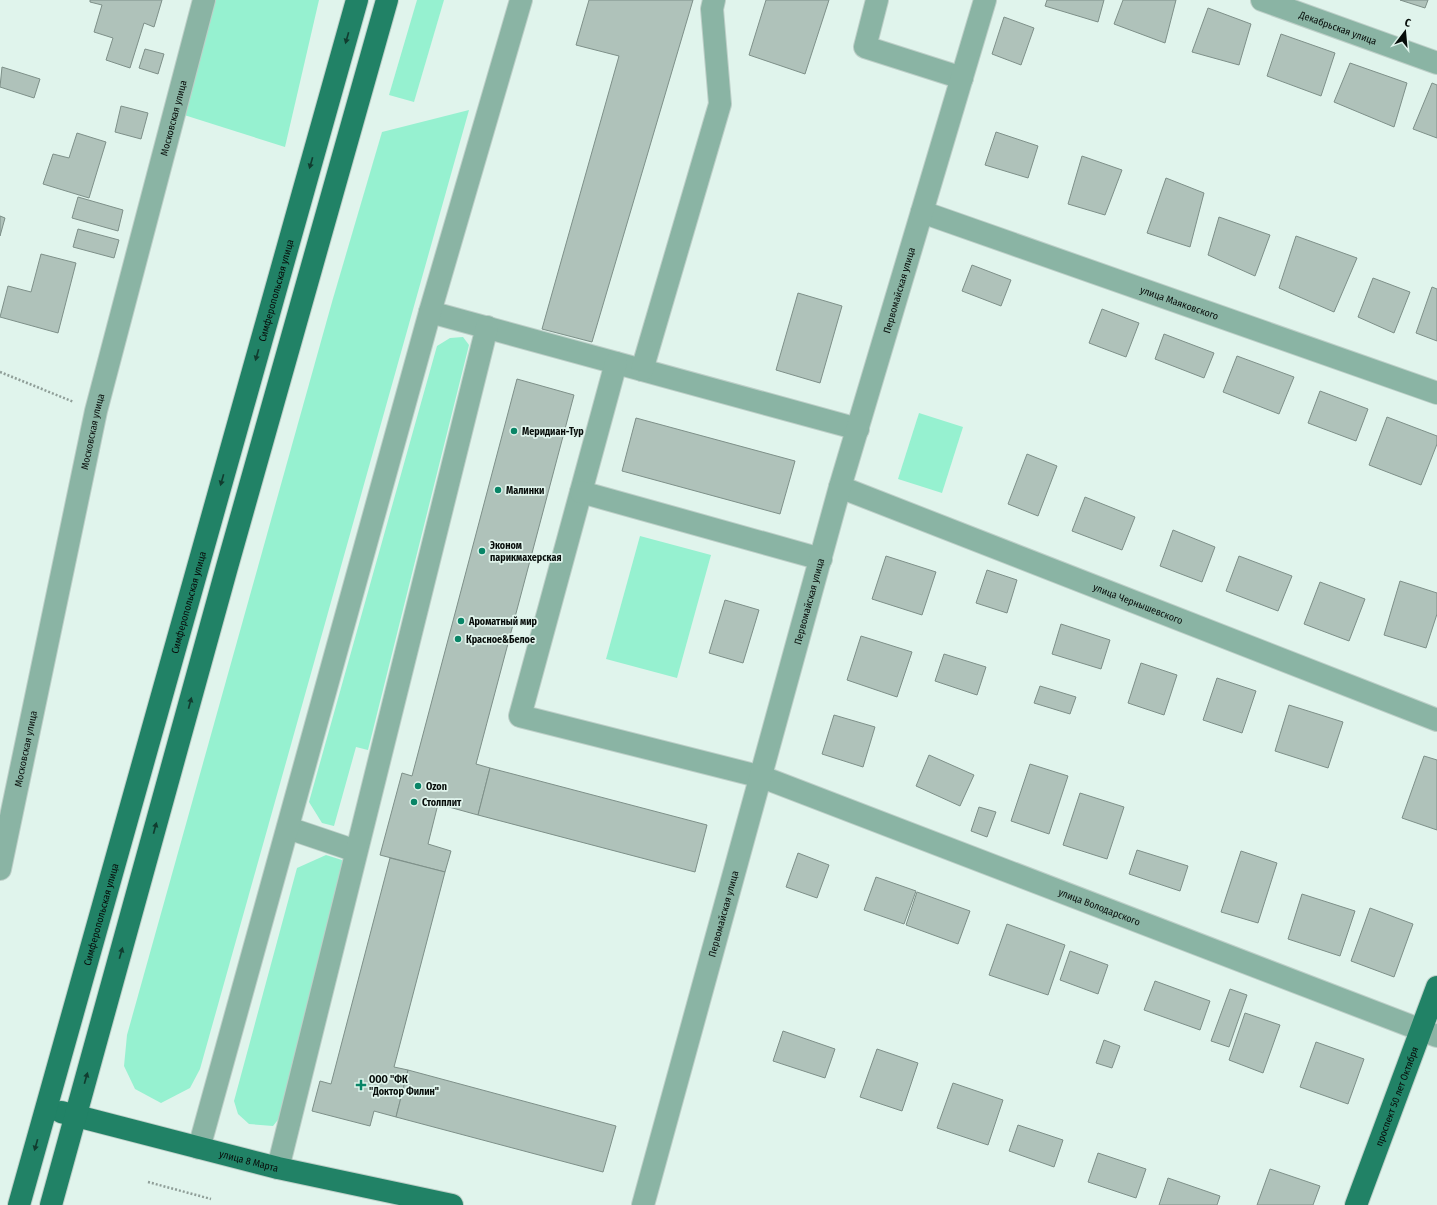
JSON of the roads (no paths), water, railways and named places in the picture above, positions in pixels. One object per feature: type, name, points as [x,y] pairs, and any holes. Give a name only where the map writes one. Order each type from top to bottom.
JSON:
[{"type":"main road","name":"Симферопольская улица","points":[[19,1205],[357,0]]},
{"type":"main road","points":[[51,1205],[229,559],[387,0]]},
{"type":"main road","name":"проспект 50 лет Октября","points":[[1356,1205],[1429,1033],[1437,987]]},
{"type":"main road","name":"улица 8 Марта","points":[[46,1108],[278,1168],[452,1205]]},
{"type":"street","name":"Московская улица","points":[[0,869],[96,411],[204,0]]},
{"type":"street","points":[[198,1148],[430,312],[521,0]]},
{"type":"street","points":[[642,370],[720,104],[712,9],[714,0]]},
{"type":"street","points":[[877,0],[865,47],[962,78]]},
{"type":"street","name":"Первомайская улица","points":[[643,1205],[762,778],[840,487],[985,0]]},
{"type":"street","name":"Декабрьская улица","points":[[1262,0],[1437,63]]},
{"type":"street","name":"улица Маяковского","points":[[922,212],[1437,393]]},
{"type":"street","points":[[430,312],[858,429]]},
{"type":"street","points":[[278,1168],[487,327]]},
{"type":"street","points":[[616,363],[581,492],[821,559]]},
{"type":"street","name":"улица Чернышевского","points":[[840,487],[1437,720]]},
{"type":"street","name":"улица Володарского","points":[[581,492],[520,716],[762,778],[1429,1033]]},
{"type":"street","points":[[288,828],[356,850]]},
{"type":"place","name":"Меридиан-Тур","points":[[514,431]]},
{"type":"place","name":"Малинки","points":[[498,490]]},
{"type":"place","name":"Эконом парикмахерская","points":[[482,551]]},
{"type":"place","name":"Ароматный мир","points":[[461,621]]},
{"type":"place","name":"Красное&Белое","points":[[458,639]]},
{"type":"place","name":"Ozon","points":[[418,786]]},
{"type":"place","name":"Столплит","points":[[414,802]]},
{"type":"place","name":"ООО \"ФК \"Доктор Филин\"","points":[[361,1085]]}]
